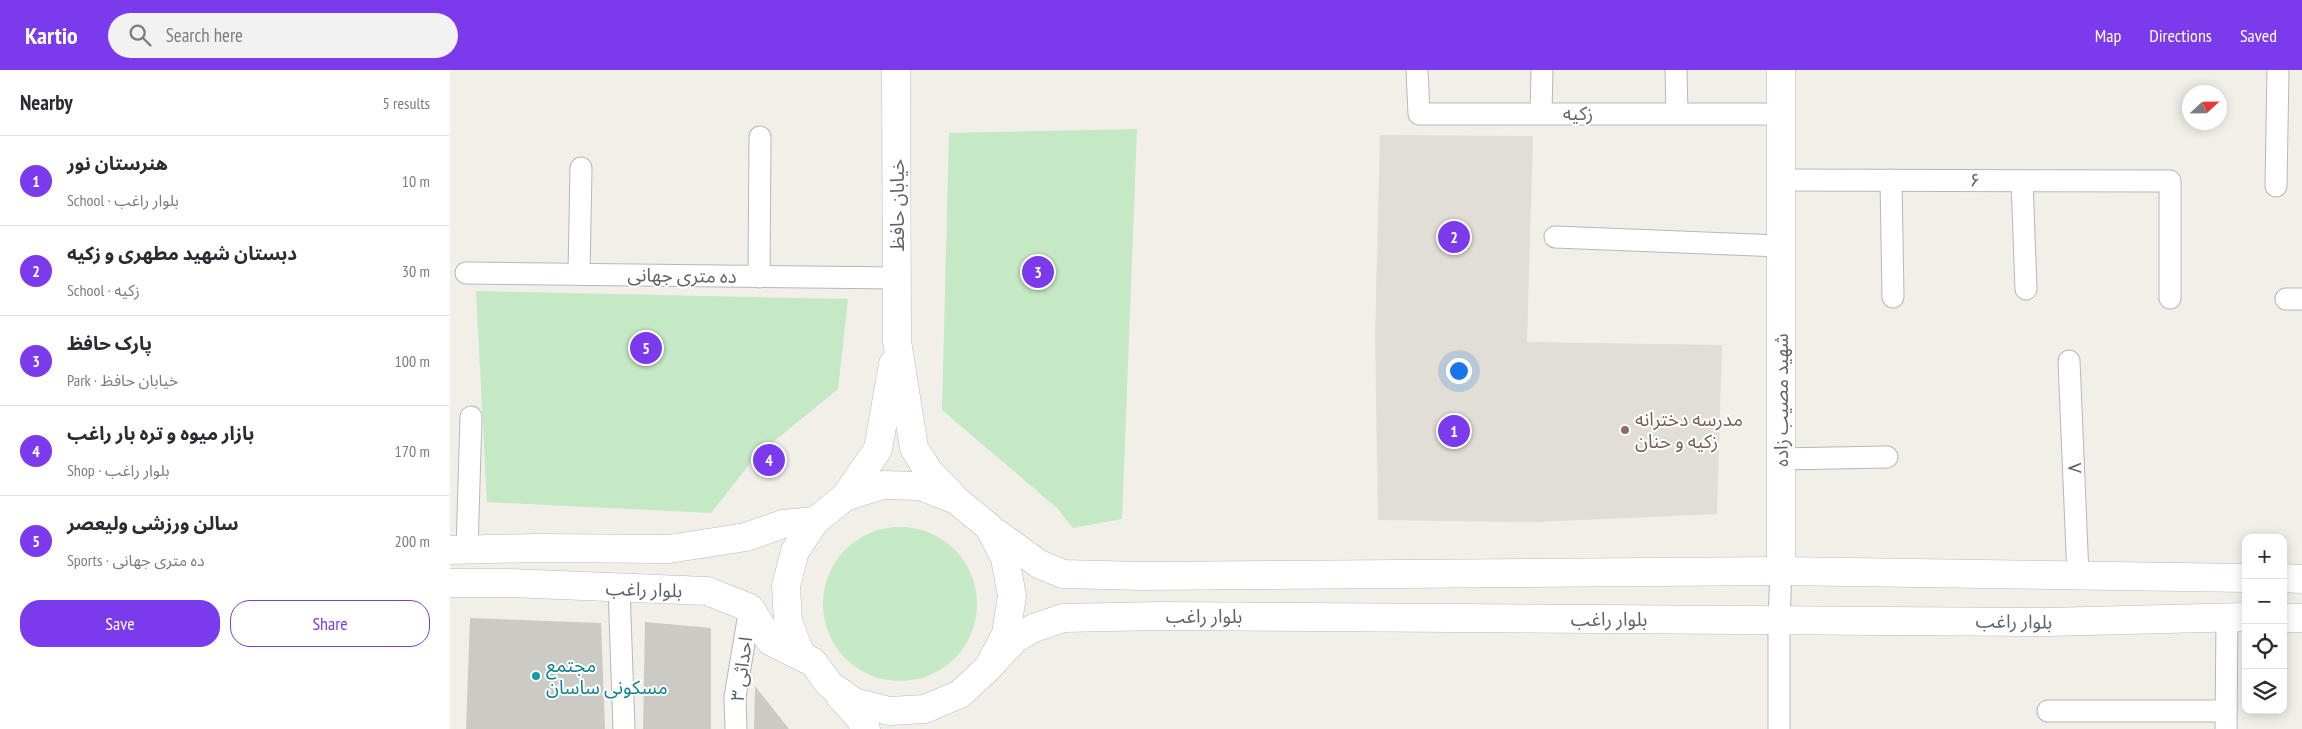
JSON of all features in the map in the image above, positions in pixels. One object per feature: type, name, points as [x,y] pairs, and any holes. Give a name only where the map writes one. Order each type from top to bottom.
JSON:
[{"type":"street","name":"خیابان حافظ","points":[[896,70],[898,341],[914,448],[929,472],[956,500]]},
{"type":"street","name":"زکیه","points":[[1417,70],[1419,114],[1782,114]]},
{"type":"street","points":[[1541,113],[1542,70]]},
{"type":"street","points":[[1676,70],[1677,113]]},
{"type":"street","name":"شهید مصیب زاده","points":[[1779,729],[1782,246],[1780,180],[1781,70]]},
{"type":"street","points":[[2276,186],[2278,70]]},
{"type":"street","points":[[759,276],[760,137]]},
{"type":"street","points":[[579,274],[581,168]]},
{"type":"street","name":"۶","points":[[1780,180],[2170,181],[2170,298]]},
{"type":"street","points":[[1891,180],[1893,297]]},
{"type":"street","points":[[2022,181],[2026,290]]},
{"type":"street","points":[[1555,237],[1782,246]]},
{"type":"street","name":"ده متری جهانی","points":[[466,273],[897,278]]},
{"type":"street","name":"خیابان حافظ","points":[[846,497],[878,449],[898,341]]},
{"type":"street","name":"۸","points":[[2069,361],[2078,576]]},
{"type":"street","points":[[459,550],[471,417]]},
{"type":"street","points":[[1780,459],[1886,457]]},
{"type":"street","points":[[866,729],[812,662],[801,655],[788,622],[786,586],[795,550],[815,521],[846,497],[882,485],[920,486],[956,500],[1015,549],[1039,564],[1063,574],[1141,576],[1781,571],[2242,578]]},
{"type":"street","name":"بلوار راغب","points":[[459,550],[536,548],[669,549],[746,537],[782,524],[815,521]]},
{"type":"street","points":[[988,668],[1006,634],[1012,596],[1005,558],[989,527]]},
{"type":"street","points":[[2287,578],[2302,579]]},
{"type":"street","name":"بلوار راغب","points":[[450,582],[707,591],[750,608]]},
{"type":"street","points":[[619,588],[624,729]]},
{"type":"street","points":[[750,608],[770,641],[812,662]]},
{"type":"street","name":"احداثی ۳","points":[[736,729],[736,697],[750,608]]},
{"type":"street","name":"بلوار راغب","points":[[924,729],[938,712],[988,668],[1015,640],[1034,628],[1063,618],[1169,616],[2048,622],[2237,617]]},
{"type":"street","points":[[2048,711],[2226,720],[2237,617]]},
{"type":"street","points":[[2287,618],[2302,618]]},
{"type":"street","points":[[829,684],[854,702],[889,711],[925,709],[960,694]]},
{"type":"shaded area","points":[[1380,135],[1533,136],[1527,342],[1722,345],[1717,514],[1535,522],[1378,520],[1375,337]]},
{"type":"green space","points":[[1137,129],[1122,519],[1073,528],[1057,508],[942,410],[949,133]]},
{"type":"green space","points":[[476,291],[848,299],[838,389],[756,456],[711,513],[487,502]]},
{"type":"green space","points":[[900,527],[915,528],[929,533],[943,540],[954,550],[964,561],[971,575],[976,589],[976,619],[971,633],[964,647],[954,658],[943,668],[929,675],[915,680],[900,681],[885,680],[871,675],[857,668],[846,658],[836,647],[829,633],[824,619],[823,604],[824,589],[829,575],[836,561],[846,550],[857,540],[871,533],[885,528]]},
{"type":"building","name":"مجتمع مسکونی ساسان","points":[[470,618],[601,623],[605,729],[466,729]]},
{"type":"building","name":"مجتمع مسکونی ساسان","points":[[645,622],[711,628],[711,729],[643,729]]},
{"type":"building","points":[[755,686],[789,729],[754,729]]},
{"type":"place","name":"دبستان شهید مطهری و زکیه","points":[[1454,237]]},
{"type":"place","name":"پارک حافظ","points":[[1038,272]]},
{"type":"place","name":"سالن ورزشی ولیعصر","points":[[646,348]]},
{"type":"place","name":"مدرسه دخترانه زکیه و حنان","points":[[1625,430]]},
{"type":"place","name":"هنرستان نور","points":[[1454,431]]},
{"type":"place","name":"بازار میوه و تره بار راغب","points":[[769,460]]},
{"type":"place","name":"مجتمع مسکونی ساسان","points":[[536,676]]}]
